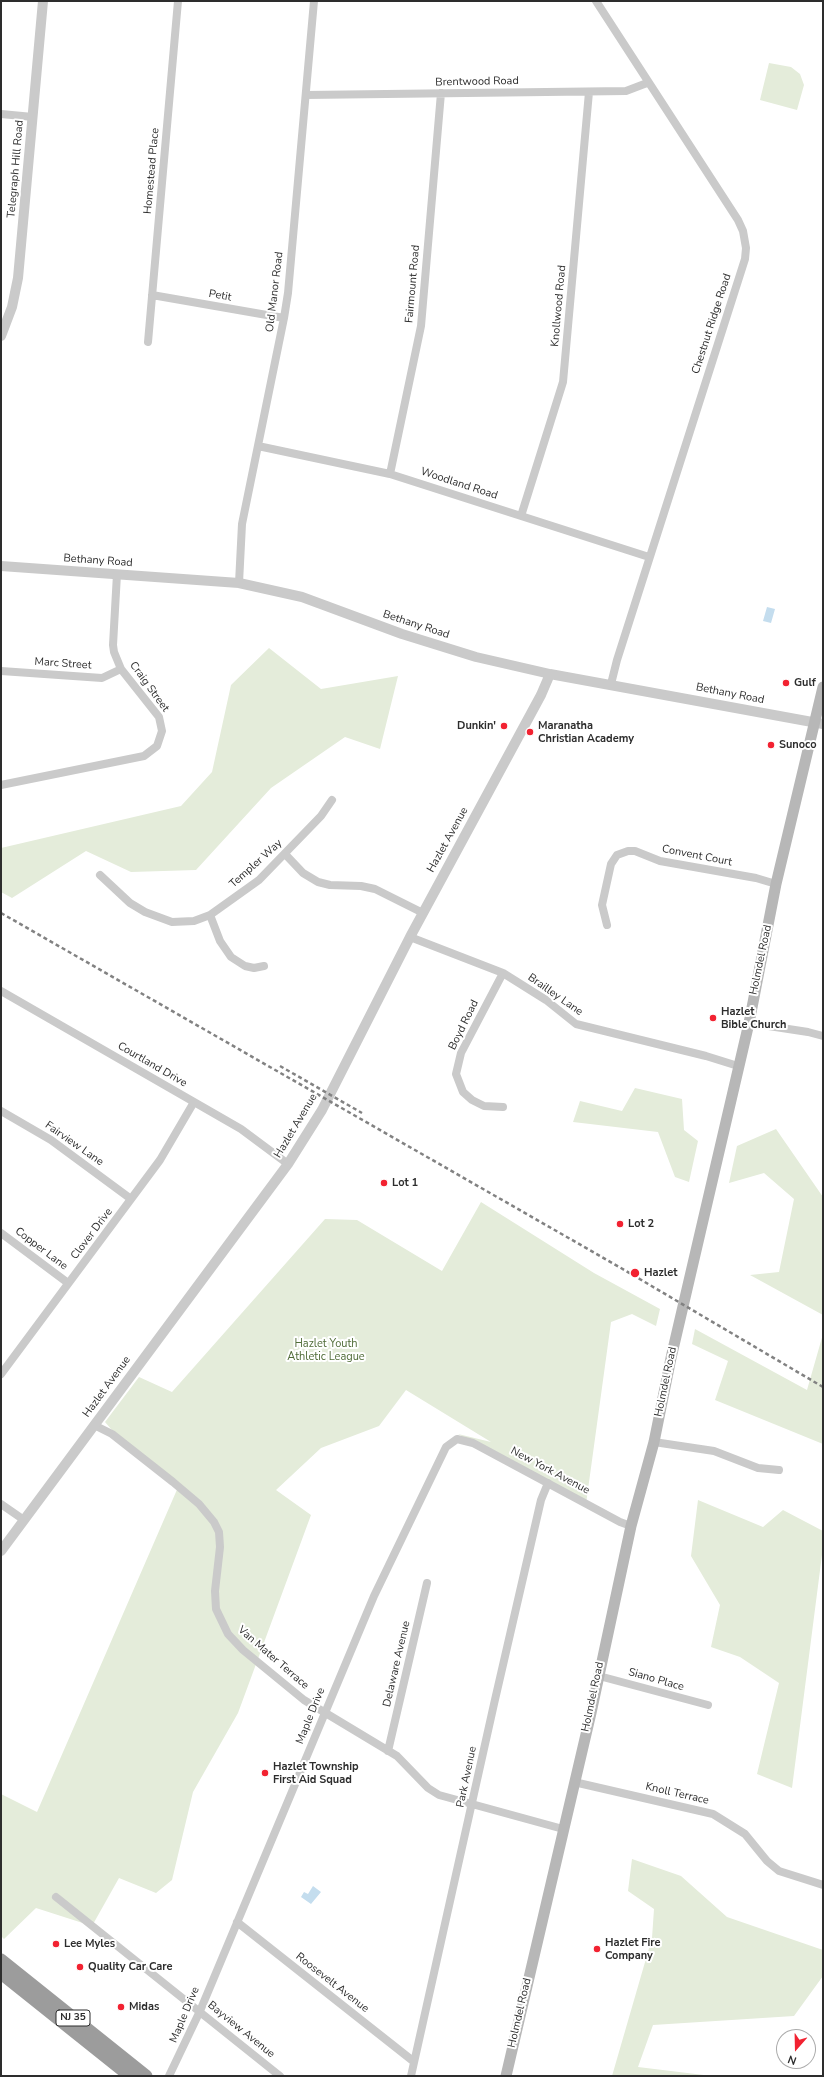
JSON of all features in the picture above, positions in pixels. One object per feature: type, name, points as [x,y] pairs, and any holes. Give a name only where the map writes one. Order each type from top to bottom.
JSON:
[{"type":"highway","name":"NJ 35","points":[[1,1960],[146,2076]]},
{"type":"highway","name":"NJ 35","points":[[1,1973],[130,2076]]},
{"type":"main road","name":"Holmdel Road","points":[[506,2076],[599,1676],[631,1526],[654,1442],[671,1358],[749,1023],[776,884],[819,723],[823,687]]},
{"type":"street","name":"Telegraph Hill Road","points":[[1,336],[12,308],[17,285],[44,1]]},
{"type":"street","name":"Homestead Place","points":[[148,342],[178,1]]},
{"type":"street","name":"Old Manor Road","points":[[239,583],[242,524],[284,318],[314,1]]},
{"type":"street","name":"Chestnut Ridge Road","points":[[596,1],[738,220],[743,231],[746,248],[745,259],[649,557],[611,684]]},
{"type":"street","name":"Brentwood Road","points":[[306,95],[626,91],[648,83]]},
{"type":"street","name":"Knollwood Road","points":[[521,516],[563,382],[589,92]]},
{"type":"street","name":"Fairmount Road","points":[[390,474],[421,326],[442,93]]},
{"type":"street","points":[[1,114],[33,117]]},
{"type":"street","name":"Petit","points":[[152,295],[284,318]]},
{"type":"street","name":"Woodland Road","points":[[258,446],[390,474],[649,557]]},
{"type":"street","name":"Bethany Road","points":[[1,566],[239,583],[302,597],[402,634],[465,654],[550,674],[819,723]]},
{"type":"street","name":"Craig Street","points":[[1,785],[144,756],[152,751],[161,738],[161,725],[159,718],[121,669],[113,644],[117,574]]},
{"type":"street","name":"Marc Street","points":[[1,671],[102,678],[121,669]]},
{"type":"street","name":"Hazlet Avenue","points":[[1,1551],[288,1164],[322,1110],[410,936],[541,695],[550,674]]},
{"type":"street","name":"Templer Way","points":[[100,875],[130,903],[160,919],[185,922],[210,915],[246,890],[285,854],[321,816],[332,800]]},
{"type":"street","name":"Convent Court","points":[[607,925],[603,916],[602,905],[611,864],[617,855],[628,851],[635,851],[660,861],[756,878],[776,884]]},
{"type":"street","points":[[285,854],[303,873],[318,882],[330,886],[361,886],[375,889],[423,913]]},
{"type":"street","points":[[210,915],[220,940],[231,957],[245,966],[254,968],[264,966]]},
{"type":"street","name":"Brailley Lane","points":[[410,936],[503,973],[546,1000],[576,1024],[706,1056],[738,1066]]},
{"type":"street","name":"Boyd Road","points":[[503,973],[461,1053],[456,1074],[464,1092],[472,1100],[484,1106],[503,1107]]},
{"type":"street","name":"Courtland Drive","points":[[1,991],[241,1129],[288,1164]]},
{"type":"street","points":[[749,1023],[808,1032],[823,1036]]},
{"type":"street","name":"Clover Drive","points":[[1,1374],[4,1365],[68,1283],[160,1160],[194,1102]]},
{"type":"street","name":"Fairview Lane","points":[[1,1111],[51,1140],[131,1199]]},
{"type":"street","name":"Copper Lane","points":[[1,1233],[68,1283]]},
{"type":"street","name":"Van Mater Terrace","points":[[94,1425],[112,1434],[173,1482],[209,1515],[214,1522],[220,1539],[215,1598],[216,1609],[224,1628],[243,1650],[304,1700],[388,1751],[406,1764],[434,1792],[445,1798],[563,1829]]},
{"type":"street","name":"Maple Drive","points":[[169,2076],[200,2011],[324,1712],[374,1596],[440,1456],[446,1447],[457,1439]]},
{"type":"street","name":"New York Avenue","points":[[457,1439],[474,1444],[620,1522],[631,1526]]},
{"type":"street","points":[[654,1442],[714,1451],[758,1468],[779,1470]]},
{"type":"street","name":"Park Avenue","points":[[411,2076],[413,2060],[541,1500],[548,1483]]},
{"type":"street","points":[[1,1504],[24,1520]]},
{"type":"street","name":"Delaware Avenue","points":[[388,1751],[427,1583]]},
{"type":"street","name":"Siano Place","points":[[599,1676],[708,1705]]},
{"type":"street","name":"Knoll Terrace","points":[[574,1782],[713,1814],[746,1834],[767,1861],[779,1870],[793,1877],[823,1885]]},
{"type":"street","name":"Bayview Avenue","points":[[56,1897],[280,2076]]},
{"type":"street","name":"Roosevelt Avenue","points":[[237,1922],[413,2060]]},
{"type":"green space","points":[[769,63],[791,67],[800,74],[804,85],[797,110],[760,100]]},
{"type":"green space","points":[[269,648],[321,689],[398,676],[380,749],[345,737],[271,788],[196,870],[131,872],[86,851],[12,898],[1,892],[1,848],[181,806],[212,772],[231,685]]},
{"type":"green space","points":[[635,1088],[682,1099],[684,1130],[698,1141],[689,1182],[675,1177],[658,1132],[573,1122],[580,1101],[622,1111]]},
{"type":"green space","points":[[776,1129],[823,1197],[823,1315],[750,1275],[779,1272],[794,1199],[764,1173],[729,1183],[737,1146]]},
{"type":"green space","name":"Hazlet Youth Athletic League","points":[[481,1202],[594,1273],[660,1309],[656,1326],[632,1314],[611,1322],[586,1504],[458,1434],[491,1442],[406,1390],[379,1426],[321,1448],[276,1490],[311,1515],[238,1713],[193,1792],[172,1880],[156,1893],[119,1878],[92,1926],[36,1908],[4,1939],[1,1936],[1,1794],[37,1812],[179,1485],[123,1443],[105,1422],[139,1377],[172,1392],[325,1219],[357,1220],[442,1271]]},
{"type":"green space","points":[[695,1329],[807,1390],[823,1334],[823,1444],[715,1400],[728,1361],[692,1344]]},
{"type":"green space","points":[[698,1500],[763,1527],[783,1510],[823,1531],[823,1547],[792,1788],[757,1774],[779,1683],[740,1657],[711,1647],[720,1605],[691,1556]]},
{"type":"green space","points":[[632,1859],[681,1876],[727,1917],[823,1950],[823,1976],[794,2016],[653,2025],[638,2067],[712,2076],[612,2076],[652,1938],[654,1909],[628,1891]]},
{"type":"water","points":[[767,607],[775,609],[771,623],[763,621]]},
{"type":"water","points":[[313,1886],[321,1892],[311,1904],[301,1897],[304,1892],[308,1894]]},
{"type":"railway","points":[[1,913],[621,1268],[823,1387]]},
{"type":"railway","points":[[280,1066],[362,1113]]},
{"type":"place","name":"Gulf","points":[[786,683]]},
{"type":"place","name":"Dunkin'","points":[[504,726]]},
{"type":"place","name":"Maranatha Christian Academy","points":[[530,732]]},
{"type":"place","name":"Sunoco","points":[[771,745]]},
{"type":"place","name":"Hazlet Bible Church","points":[[713,1018]]},
{"type":"place","name":"Lot 1","points":[[384,1183]]},
{"type":"place","name":"Lot 2","points":[[620,1224]]},
{"type":"place","name":"Hazlet","points":[[635,1273]]},
{"type":"place","name":"Hazlet Township First Aid Squad","points":[[265,1773]]},
{"type":"place","name":"Lee Myles","points":[[56,1944]]},
{"type":"place","name":"Hazlet Fire Company","points":[[597,1949]]},
{"type":"place","name":"Quality Car Care","points":[[80,1967]]},
{"type":"place","name":"Midas","points":[[121,2007]]}]
